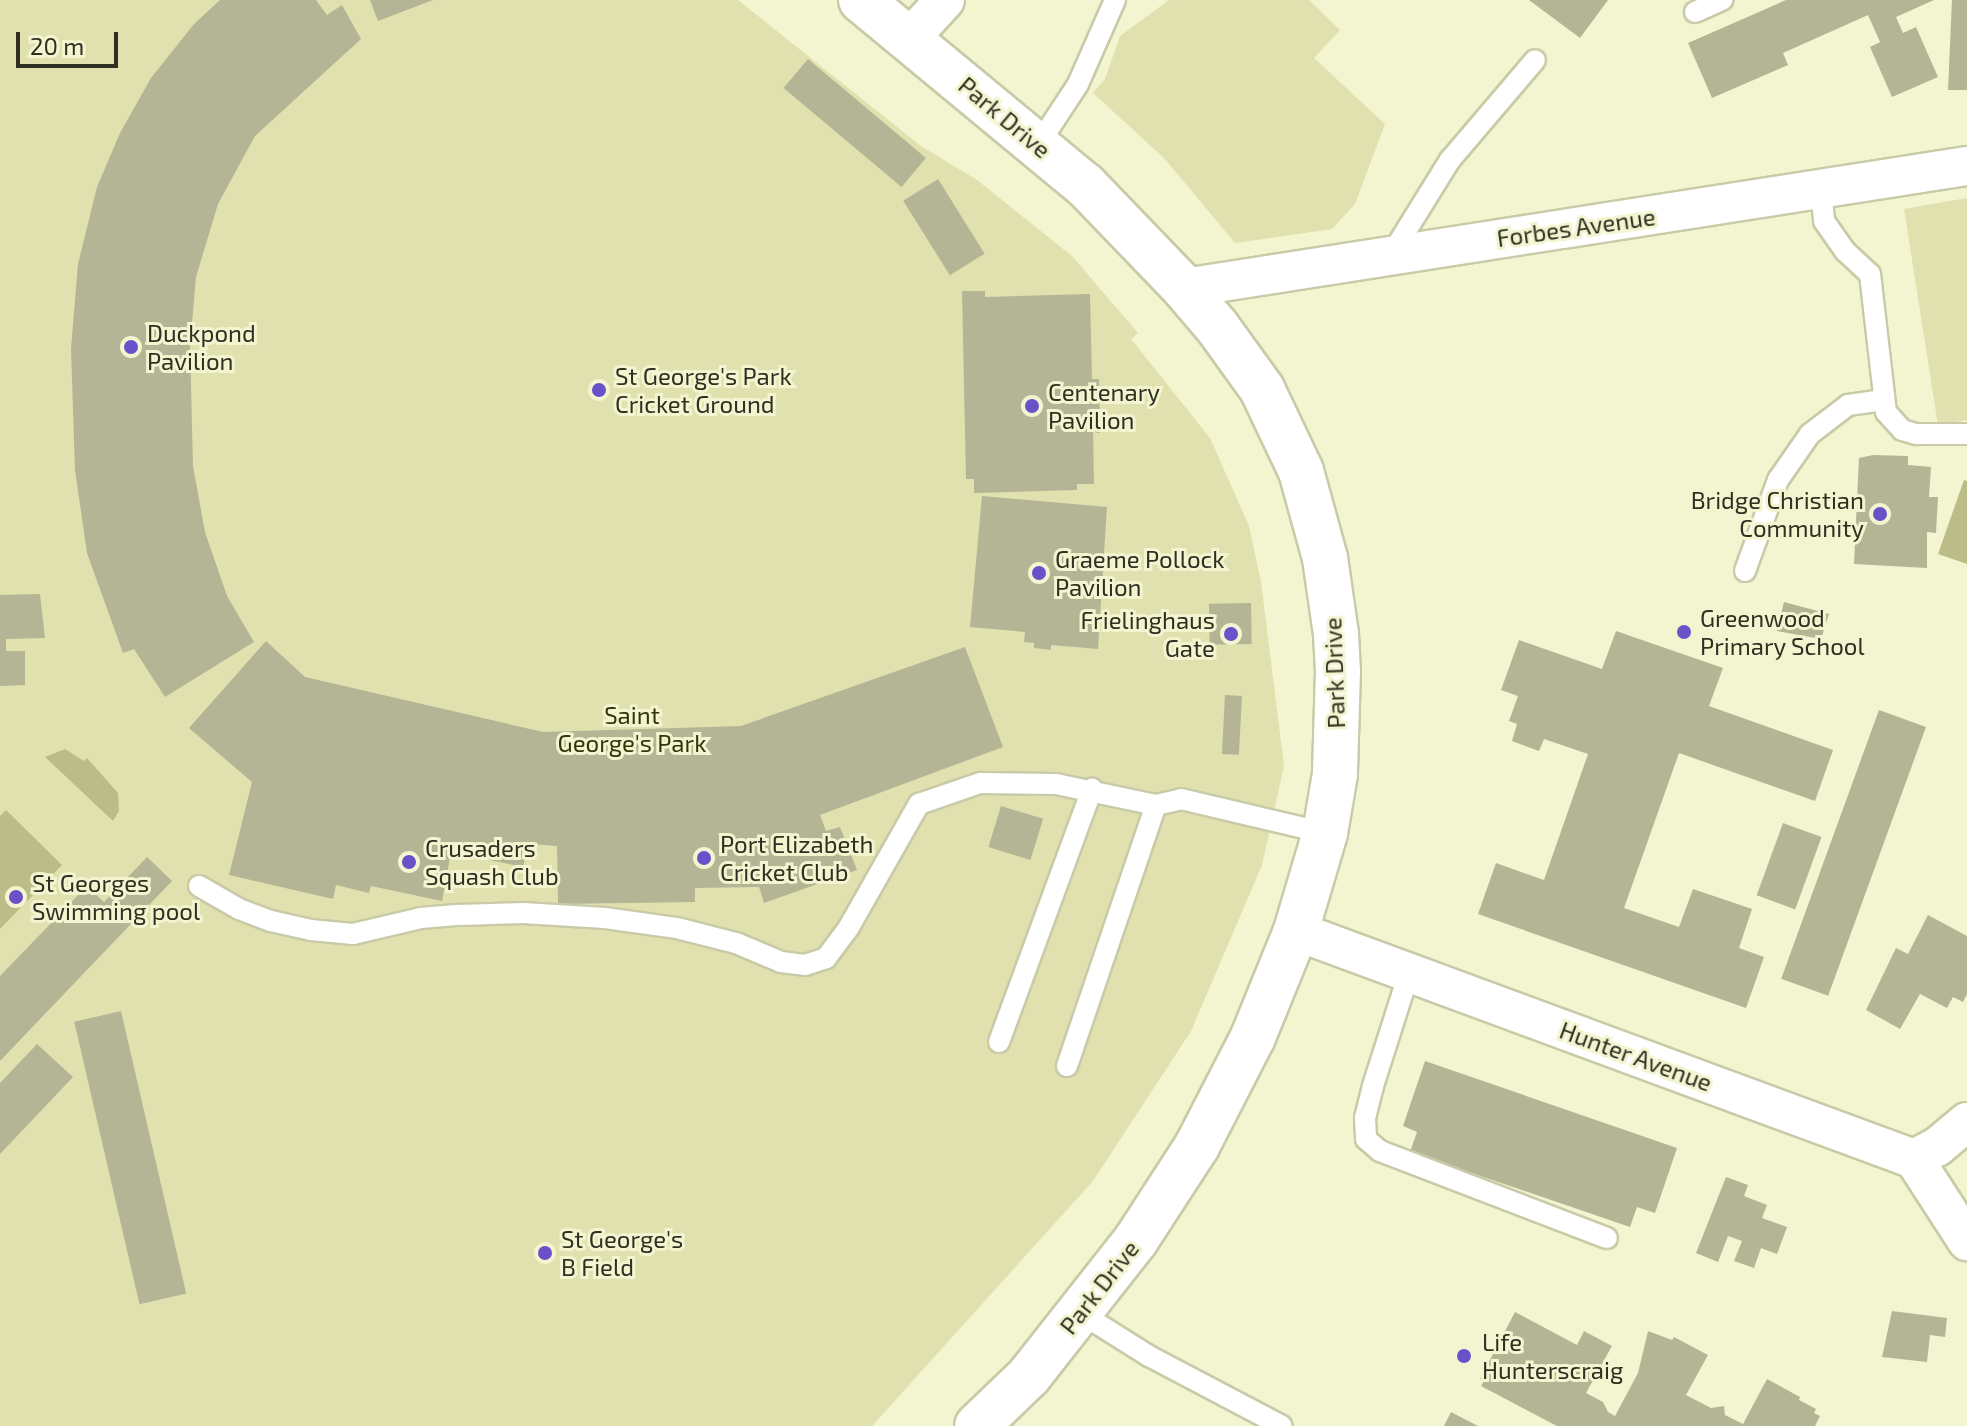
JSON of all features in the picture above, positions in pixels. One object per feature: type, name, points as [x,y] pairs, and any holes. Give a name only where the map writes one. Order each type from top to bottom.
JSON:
[{"type":"street","name":"Park Drive","points":[[861,0],[1085,185],[1184,288],[1262,389],[1301,471],[1325,558],[1338,671],[1335,774],[1325,833],[1296,931],[1253,1037],[1197,1146],[1136,1240],[1029,1376],[981,1425]]},
{"type":"street","points":[[909,39],[945,0]]},
{"type":"street","name":"Forbes Avenue","points":[[1184,288],[1967,166]]},
{"type":"street","name":"Hunter Avenue","points":[[1296,931],[1914,1159]]},
{"type":"street","points":[[1967,1122],[1937,1147],[1914,1159],[1967,1241]]},
{"type":"lane","points":[[1038,145],[1078,84],[1115,0]]},
{"type":"lane","points":[[1695,12],[1722,0]]},
{"type":"lane","points":[[1391,255],[1450,160],[1535,60]]},
{"type":"lane","points":[[1821,191],[1824,221],[1845,251],[1870,274],[1882,400],[1886,412],[1902,430],[1930,436],[1967,434]]},
{"type":"lane","points":[[1745,571],[1778,480],[1810,434],[1848,405],[1882,400]]},
{"type":"lane","points":[[199,886],[239,909],[271,921],[311,930],[353,934],[421,918],[459,915],[523,913],[605,918],[677,928],[736,943],[781,962],[805,965],[826,958],[849,927],[919,804],[980,783],[1056,784],[1092,789],[1156,805],[1181,799],[1325,833]]},
{"type":"lane","points":[[999,1042],[1092,789]]},
{"type":"lane","points":[[1067,1066],[1156,805]]},
{"type":"lane","points":[[1409,973],[1373,1086],[1365,1118],[1366,1139],[1380,1151],[1607,1238]]},
{"type":"lane","points":[[1079,1312],[1149,1356],[1282,1426]]},
{"type":"green space","name":"Saint George's Park","points":[[0,0],[738,0],[921,146],[977,180],[1072,256],[1138,333],[1131,339],[1210,438],[1249,526],[1261,582],[1284,766],[1262,865],[1191,1031],[1093,1181],[872,1426],[0,1426]]},
{"type":"green space","points":[[1169,0],[1309,0],[1340,30],[1314,58],[1385,124],[1355,204],[1332,229],[1235,243],[1164,158],[1093,93],[1105,79],[1120,36]]},
{"type":"green space","points":[[1967,198],[1967,420],[1938,425],[1904,209]]},
{"type":"shaded area","points":[[1964,480],[1967,481],[1967,564],[1938,554]]},
{"type":"shaded area","points":[[65,749],[84,761],[87,758],[118,793],[119,811],[113,821],[45,757]]},
{"type":"shaded area","name":"St Georges Swimming pool","points":[[6,810],[62,865],[0,929],[0,816]]},
{"type":"building","name":"Duckpond Pavilion","points":[[220,0],[316,0],[327,15],[342,5],[361,39],[255,136],[218,204],[196,277],[190,346],[193,466],[205,532],[227,596],[254,642],[165,697],[134,649],[123,653],[87,553],[75,470],[71,349],[78,264],[97,187],[120,133],[151,78],[194,24]]},
{"type":"building","points":[[370,0],[433,0],[378,21]]},
{"type":"building","points":[[1529,0],[1608,0],[1580,38]]},
{"type":"building","points":[[1786,0],[1934,0],[1896,17],[1903,33],[1916,27],[1938,77],[1892,97],[1870,47],[1880,42],[1868,15],[1783,53],[1788,65],[1712,98],[1688,43]]},
{"type":"building","points":[[1952,0],[1967,0],[1967,90],[1948,90]]},
{"type":"building","points":[[808,59],[926,158],[902,187],[784,88]]},
{"type":"building","points":[[938,179],[985,254],[950,275],[903,201]]},
{"type":"building","name":"Centenary Pavilion","points":[[962,291],[985,291],[985,297],[1090,294],[1092,379],[1099,379],[1100,433],[1093,432],[1094,484],[1077,484],[1077,490],[974,493],[974,479],[966,479]]},
{"type":"building","points":[[1873,455],[1908,456],[1908,465],[1931,467],[1929,497],[1938,497],[1936,533],[1927,532],[1927,568],[1854,564],[1859,458]]},
{"type":"building","name":"Graeme Pollock Pavilion","points":[[982,496],[1107,507],[1098,649],[1051,645],[1051,650],[1034,648],[1034,643],[1024,642],[1025,632],[970,627]]},
{"type":"building","points":[[40,594],[45,638],[6,639],[6,651],[25,651],[25,685],[0,686],[0,595]]},
{"type":"building","points":[[1784,602],[1829,614],[1821,639],[1777,631]]},
{"type":"building","name":"Frielinghaus Gate","points":[[1251,603],[1252,644],[1210,645],[1209,604]]},
{"type":"building","points":[[1616,631],[1723,668],[1709,706],[1833,750],[1815,801],[1679,753],[1624,908],[1679,927],[1693,889],[1752,909],[1739,948],[1764,957],[1746,1008],[1478,914],[1496,863],[1544,880],[1588,754],[1544,739],[1539,751],[1512,741],[1517,724],[1509,721],[1518,696],[1501,690],[1519,640],[1602,669]]},
{"type":"building","points":[[266,641],[305,677],[543,732],[741,726],[965,647],[1003,747],[820,815],[826,831],[840,827],[857,870],[764,903],[759,887],[695,888],[695,902],[558,904],[557,846],[529,844],[523,867],[451,852],[442,901],[371,886],[369,893],[336,885],[333,899],[229,875],[252,782],[189,728]]},
{"type":"building","points":[[1225,695],[1242,696],[1239,755],[1222,754]]},
{"type":"building","points":[[1879,710],[1926,727],[1828,996],[1781,979]]},
{"type":"building","points":[[1001,806],[1043,819],[1031,860],[988,847]]},
{"type":"building","points":[[1783,823],[1822,837],[1795,909],[1757,895]]},
{"type":"building","points":[[147,857],[172,881],[0,1061],[0,976],[87,886],[104,902]]},
{"type":"building","points":[[1928,915],[1967,936],[1967,994],[1963,1002],[1953,997],[1947,1008],[1920,994],[1900,1029],[1866,1010],[1896,948],[1908,954]]},
{"type":"building","points":[[121,1011],[186,1294],[139,1304],[74,1022]]},
{"type":"building","points":[[37,1044],[73,1077],[0,1154],[0,1083]]},
{"type":"building","points":[[1425,1061],[1677,1148],[1655,1213],[1637,1207],[1630,1227],[1410,1152],[1417,1132],[1403,1126]]},
{"type":"building","points":[[1726,1177],[1748,1185],[1744,1196],[1767,1205],[1762,1218],[1787,1227],[1777,1254],[1761,1248],[1754,1268],[1734,1261],[1742,1241],[1728,1236],[1718,1262],[1696,1253]]},
{"type":"building","points":[[1892,1311],[1947,1318],[1945,1337],[1930,1335],[1927,1362],[1882,1357]]},
{"type":"building","points":[[1515,1312],[1577,1345],[1584,1331],[1612,1346],[1586,1393],[1603,1402],[1608,1412],[1615,1416],[1638,1373],[1648,1331],[1672,1340],[1674,1337],[1708,1355],[1686,1395],[1711,1408],[1724,1406],[1725,1415],[1743,1424],[1767,1379],[1800,1397],[1799,1400],[1816,1409],[1814,1413],[1820,1416],[1815,1426],[1557,1426],[1481,1386],[1484,1381],[1480,1379]]},
{"type":"building","points":[[1451,1412],[1478,1426],[1444,1426]]},
{"type":"place","name":"Duckpond Pavilion","points":[[131,347]]},
{"type":"place","name":"St George's Park Cricket Ground","points":[[599,390]]},
{"type":"place","name":"Centenary Pavilion","points":[[1032,406]]},
{"type":"place","name":"Bridge Christian Community","points":[[1880,514]]},
{"type":"place","name":"Graeme Pollock Pavilion","points":[[1039,573]]},
{"type":"place","name":"Greenwood Primary School","points":[[1684,632]]},
{"type":"place","name":"Frielinghaus Gate","points":[[1231,634]]},
{"type":"place","name":"Port Elizabeth Cricket Club","points":[[704,858]]},
{"type":"place","name":"Crusaders Squash Club","points":[[409,862]]},
{"type":"place","name":"St Georges Swimming pool","points":[[16,897]]},
{"type":"place","name":"St George's B Field","points":[[545,1253]]},
{"type":"place","name":"Life Hunterscraig","points":[[1464,1356]]}]
